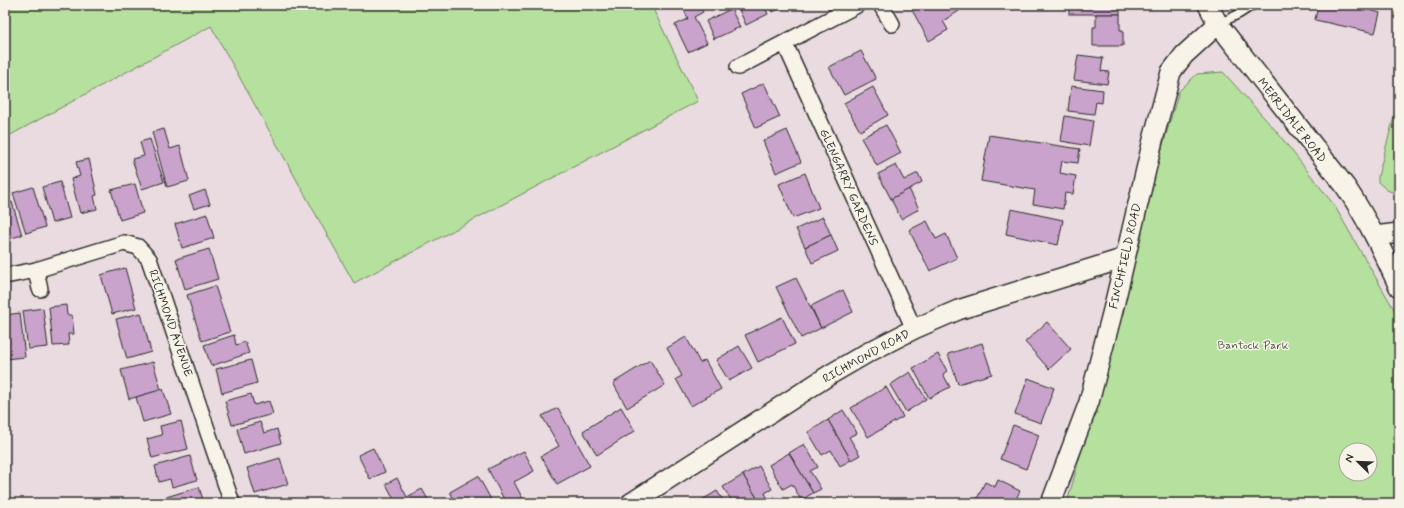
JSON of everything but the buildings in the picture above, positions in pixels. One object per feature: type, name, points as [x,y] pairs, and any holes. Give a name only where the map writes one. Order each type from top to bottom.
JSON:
[{"type":"street","points":[[738,67],[785,44],[857,5]]},
{"type":"street","points":[[881,5],[892,24]]},
{"type":"street","name":"MERRIDALE ROAD","points":[[1208,5],[1218,24],[1358,206],[1375,236],[1399,287]]},
{"type":"street","name":"FINCHFIELD ROAD","points":[[1051,503],[1089,402],[1171,72],[1184,55],[1218,24]]},
{"type":"street","name":"GLENGARRY GARDENS","points":[[785,44],[914,329]]},
{"type":"street","points":[[1375,236],[1399,232]]},
{"type":"street","name":"RICHMOND AVENUE","points":[[5,276],[36,270],[124,243],[138,247],[150,259],[232,503]]},
{"type":"street","name":"RICHMOND ROAD","points":[[631,503],[831,374],[914,329],[958,310],[1125,258]]},
{"type":"street","points":[[36,270],[40,289]]},
{"type":"lane","points":[[1218,24],[1240,14],[1253,5]]},
{"type":"green space","points":[[5,5],[651,5],[698,101],[354,283],[211,26],[5,138]]},
{"type":"green space","name":"Bantock Park","points":[[1223,72],[1277,132],[1334,205],[1399,318],[1399,503],[1067,503],[1112,332],[1179,91],[1197,74]]},
{"type":"green space","points":[[1399,99],[1399,195],[1387,190],[1378,182],[1378,176]]}]
